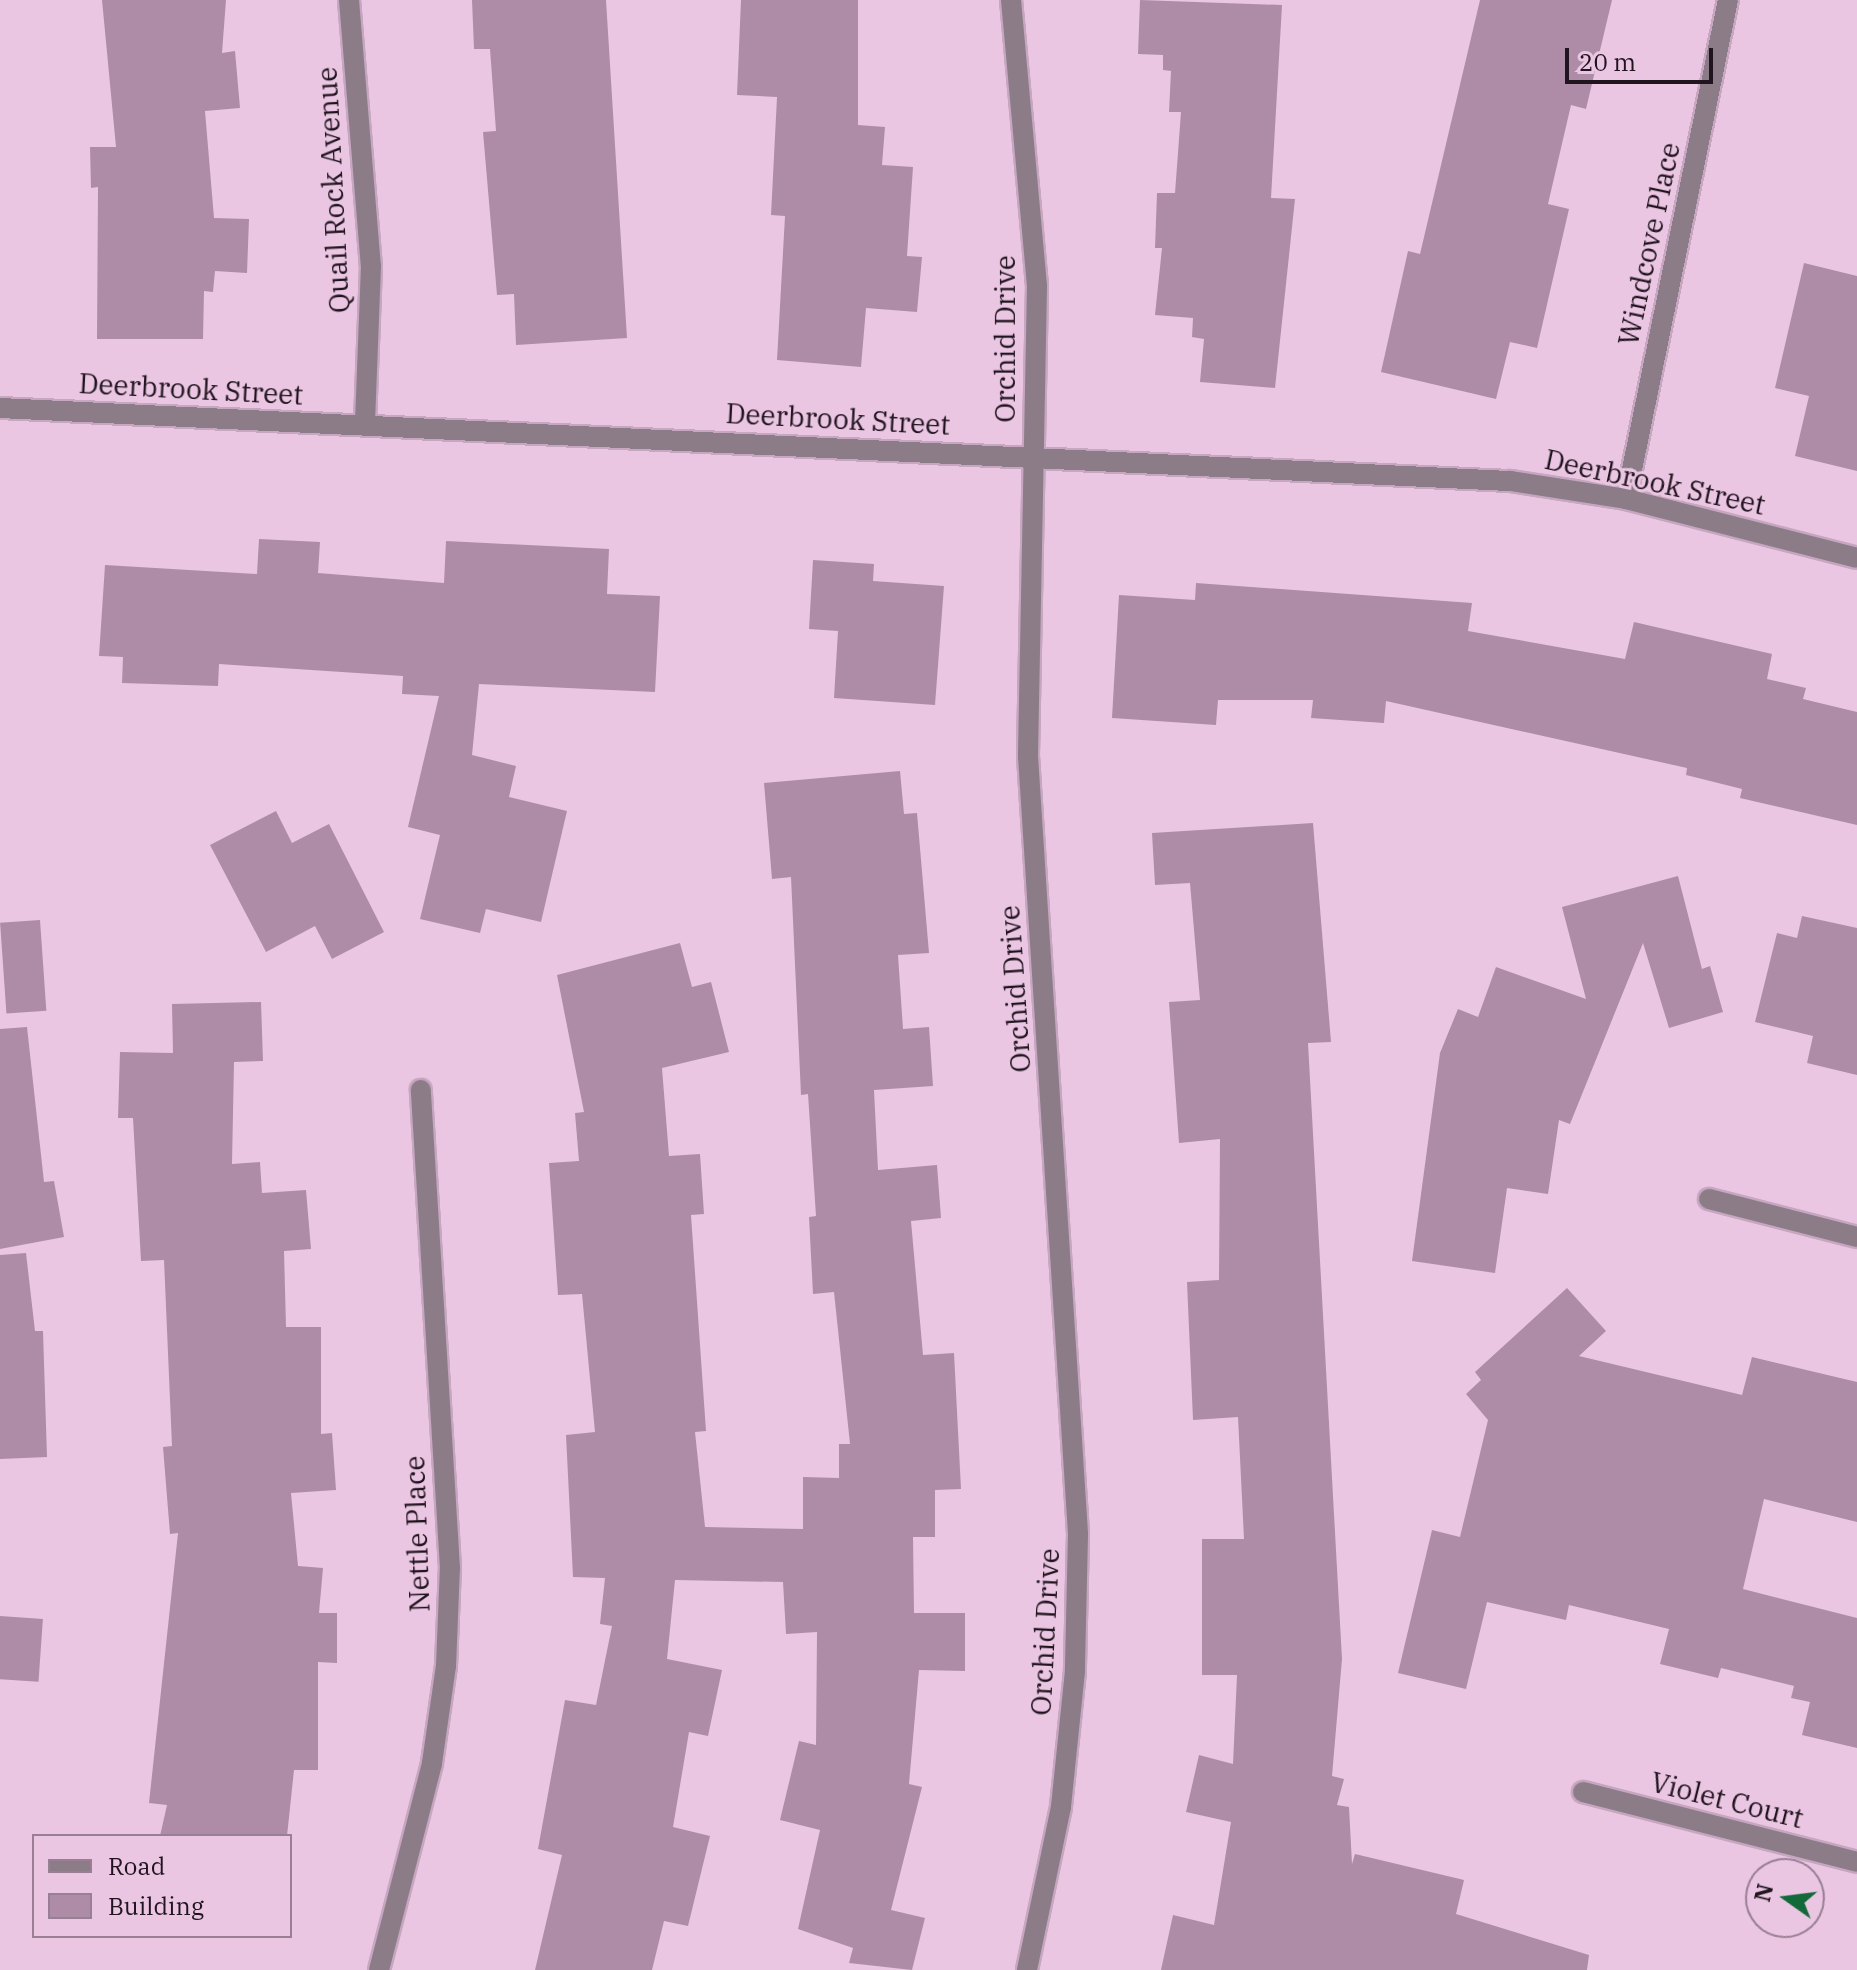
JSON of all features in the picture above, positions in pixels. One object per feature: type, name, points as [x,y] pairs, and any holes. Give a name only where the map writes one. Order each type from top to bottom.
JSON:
[{"type":"street","name":"Quail Rock Avenue","points":[[349,0],[371,266],[365,425]]},
{"type":"street","name":"Orchid Drive","points":[[1011,0],[1037,286],[1028,756],[1078,1534],[1075,1671],[1061,1807],[1027,1970]]},
{"type":"street","name":"Windcove Place","points":[[1626,499],[1728,0]]},
{"type":"street","name":"Deerbrook Street","points":[[0,408],[1510,481],[1626,499],[1857,558]]},
{"type":"street","name":"Nettle Place","points":[[379,1970],[432,1763],[446,1666],[450,1568],[421,1090]]},
{"type":"street","points":[[1709,1199],[1857,1237]]},
{"type":"street","name":"Violet Court","points":[[1583,1792],[1857,1862]]},
{"type":"building","points":[[102,0],[226,0],[222,53],[235,51],[240,108],[205,111],[214,218],[249,219],[247,273],[215,271],[213,292],[204,291],[203,339],[97,339],[98,187],[91,188],[90,147],[116,147]]},
{"type":"building","points":[[472,0],[606,0],[627,338],[516,345],[514,294],[497,295],[483,132],[496,131],[490,49],[474,49]]},
{"type":"building","points":[[741,0],[858,0],[858,125],[885,127],[882,165],[913,167],[907,256],[922,257],[917,312],[866,308],[861,367],[777,360],[785,216],[771,215],[777,97],[737,95]]},
{"type":"building","points":[[1140,0],[1282,5],[1271,198],[1295,199],[1275,388],[1200,382],[1204,339],[1192,337],[1193,318],[1155,315],[1162,248],[1155,248],[1157,193],[1175,193],[1181,112],[1169,112],[1171,71],[1163,70],[1163,55],[1138,54]]},
{"type":"building","points":[[1480,0],[1612,0],[1586,109],[1571,105],[1548,204],[1569,209],[1537,348],[1510,342],[1496,399],[1381,372],[1408,251],[1420,254]]},
{"type":"building","points":[[1804,263],[1857,276],[1857,471],[1795,456],[1809,396],[1775,388]]},
{"type":"building","points":[[259,539],[320,542],[318,573],[444,583],[446,541],[609,549],[607,594],[660,596],[655,692],[479,684],[472,755],[516,766],[509,797],[567,811],[541,922],[486,909],[480,933],[420,919],[440,835],[408,827],[439,696],[402,694],[403,676],[219,664],[218,686],[122,683],[123,657],[99,656],[105,565],[257,574]]},
{"type":"building","points":[[813,560],[874,564],[873,581],[944,586],[935,705],[834,698],[838,631],[809,629]]},
{"type":"building","points":[[1196,583],[1472,603],[1468,631],[1625,659],[1634,622],[1772,654],[1767,679],[1806,688],[1803,699],[1857,712],[1857,825],[1740,798],[1742,789],[1686,775],[1687,768],[1386,701],[1384,723],[1311,718],[1313,700],[1218,700],[1216,725],[1112,718],[1119,595],[1195,600]]},
{"type":"building","points":[[900,771],[904,814],[917,813],[929,953],[898,955],[903,1029],[929,1027],[933,1086],[874,1090],[878,1170],[937,1165],[941,1218],[911,1221],[923,1355],[954,1353],[961,1489],[935,1490],[935,1537],[913,1537],[914,1613],[965,1613],[965,1671],[919,1670],[909,1784],[922,1787],[891,1910],[925,1918],[912,1970],[849,1963],[853,1948],[798,1929],[820,1830],[780,1820],[799,1741],[816,1745],[817,1632],[786,1634],[783,1582],[675,1580],[667,1659],[722,1670],[708,1736],[689,1732],[673,1827],[710,1836],[688,1926],[664,1921],[652,1970],[535,1970],[562,1855],[538,1849],[565,1700],[596,1705],[612,1626],[600,1624],[605,1578],[573,1577],[566,1435],[595,1432],[582,1294],[558,1295],[549,1163],[579,1161],[575,1113],[584,1112],[557,975],[680,943],[692,987],[711,982],[729,1052],[662,1068],[669,1156],[700,1154],[704,1214],[691,1215],[706,1431],[695,1432],[705,1527],[803,1529],[803,1477],[839,1478],[839,1444],[850,1444],[834,1292],[813,1294],[809,1217],[816,1216],[808,1094],[801,1095],[791,877],[772,879],[764,783]]},
{"type":"building","points":[[276,811],[292,843],[329,824],[384,932],[332,959],[315,926],[266,952],[210,845]]},
{"type":"building","points":[[1313,823],[1331,1042],[1308,1043],[1342,1659],[1332,1776],[1344,1779],[1337,1805],[1349,1807],[1352,1864],[1355,1854],[1464,1880],[1456,1914],[1589,1955],[1587,1970],[1161,1970],[1173,1915],[1214,1925],[1231,1822],[1186,1812],[1199,1755],[1233,1764],[1237,1675],[1202,1675],[1202,1539],[1244,1539],[1238,1417],[1193,1420],[1187,1282],[1219,1280],[1220,1139],[1179,1143],[1169,1002],[1200,1000],[1190,883],[1155,885],[1152,833]]},
{"type":"building","points":[[1678,876],[1702,969],[1710,966],[1723,1012],[1669,1028],[1643,943],[1570,1124],[1559,1120],[1548,1194],[1507,1188],[1495,1273],[1412,1261],[1440,1053],[1458,1009],[1478,1017],[1496,967],[1586,999],[1562,907]]},
{"type":"building","points":[[1802,916],[1857,928],[1857,1075],[1807,1063],[1813,1036],[1755,1022],[1777,933],[1797,938]]},
{"type":"building","points":[[40,920],[46,1011],[6,1014],[0,923]]},
{"type":"building","points":[[261,1002],[263,1061],[234,1062],[232,1164],[260,1162],[262,1193],[306,1190],[311,1249],[284,1251],[286,1327],[321,1327],[321,1434],[332,1433],[336,1490],[291,1493],[298,1566],[323,1568],[319,1613],[337,1613],[337,1663],[318,1662],[318,1770],[294,1770],[287,1834],[160,1834],[167,1805],[149,1803],[178,1533],[170,1534],[163,1447],[172,1446],[164,1260],[141,1261],[133,1118],[118,1118],[120,1052],[173,1053],[172,1004]]},
{"type":"building","points":[[27,1027],[44,1182],[54,1181],[64,1237],[0,1249],[0,1029]]},
{"type":"building","points":[[26,1253],[35,1331],[43,1331],[47,1457],[0,1459],[0,1255]]},
{"type":"building","points":[[1567,1288],[1606,1331],[1579,1356],[1742,1395],[1752,1357],[1857,1382],[1857,1522],[1764,1499],[1743,1589],[1857,1618],[1857,1748],[1802,1735],[1810,1702],[1791,1698],[1794,1686],[1721,1668],[1718,1678],[1660,1664],[1669,1629],[1569,1605],[1566,1620],[1487,1602],[1466,1689],[1398,1673],[1432,1530],[1460,1537],[1488,1420],[1466,1394],[1481,1380],[1475,1372]]},
{"type":"building","points":[[0,1616],[43,1619],[39,1682],[0,1679]]}]
